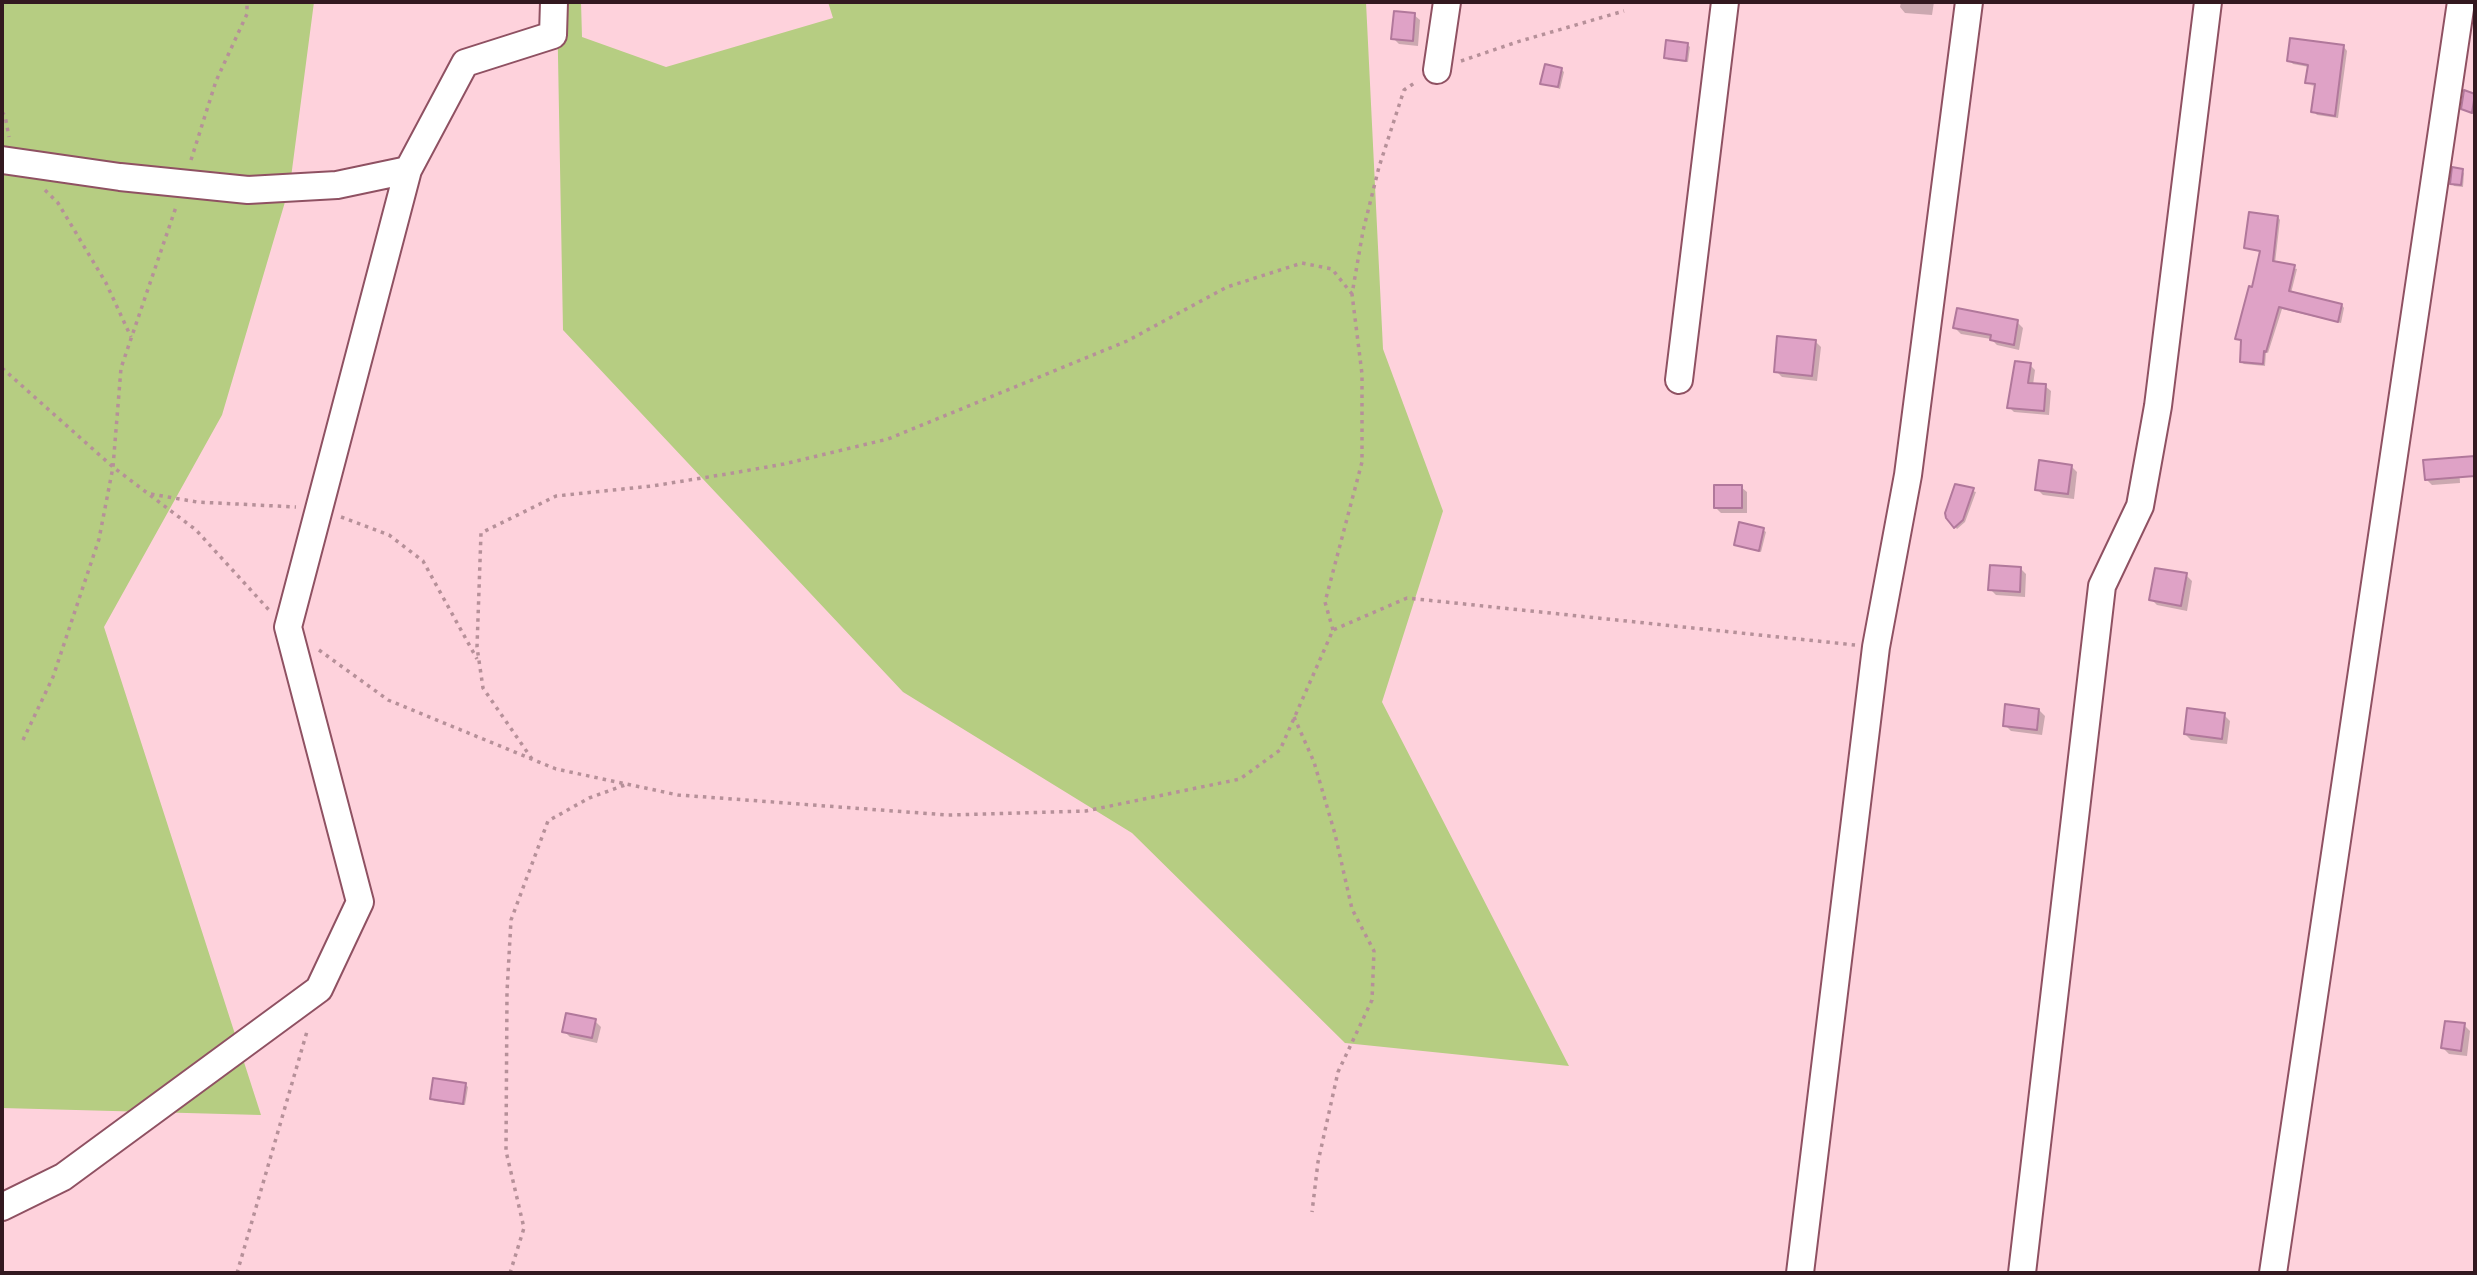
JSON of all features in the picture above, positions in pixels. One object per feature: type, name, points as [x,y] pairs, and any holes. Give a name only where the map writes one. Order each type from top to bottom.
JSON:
[{"type":"street","points":[[2,1207],[63,1177],[319,989],[360,902],[288,627],[408,170],[466,63],[553,35],[554,2]]},
{"type":"street","points":[[1437,70],[1447,2]]},
{"type":"street","points":[[1679,380],[1725,2]]},
{"type":"street","points":[[1800,1273],[1876,647],[1908,475],[1969,2]]},
{"type":"street","points":[[2022,1273],[2102,586],[2140,506],[2156,419],[2208,2]]},
{"type":"street","points":[[2273,1273],[2461,2]]},
{"type":"street","points":[[8,160],[120,177],[248,190],[337,185],[408,170]]},
{"type":"path","points":[[23,740],[53,677],[99,539],[113,467],[121,368],[216,81],[247,14],[247,2]]},
{"type":"path","points":[[2,368],[113,467],[196,530],[268,609],[288,627],[388,700],[556,769],[678,794],[948,815],[1086,811],[1240,779],[1280,750],[1333,631],[1325,602],[1362,463],[1362,374],[1352,295],[1363,231],[1379,167],[1404,90],[1437,70],[1517,42],[1624,11]]},
{"type":"path","points":[[2,112],[5,116],[8,160]]},
{"type":"path","points":[[40,186],[58,203],[99,271],[131,339]]},
{"type":"path","points":[[532,759],[484,688],[477,647],[481,533],[556,496],[652,486],[733,473],[784,464],[888,439],[1127,341],[1227,287],[1302,262],[1332,269],[1352,295]]},
{"type":"path","points":[[1333,631],[1407,598],[1876,647]]},
{"type":"path","points":[[1294,718],[1317,774],[1335,834],[1352,909],[1374,951],[1372,1000],[1338,1072],[1318,1162],[1312,1212]]},
{"type":"path","points":[[510,1273],[524,1228],[506,1151],[507,992],[511,920],[548,821],[589,798],[627,784]]},
{"type":"path","points":[[237,1273],[308,1028]]},
{"type":"green space","points":[[2,2],[314,2],[290,185],[222,415],[104,627],[261,1115],[2,1108]]},
{"type":"green space","points":[[557,2],[581,2],[582,37],[666,67],[833,18],[828,2],[1366,2],[1383,349],[1443,511],[1382,702],[1569,1066],[1345,1043],[1132,833],[903,692],[563,330]]},
{"type":"building","points":[[1394,11],[1415,13],[1413,41],[1391,39]]},
{"type":"building","points":[[2290,38],[2344,45],[2335,116],[2311,112],[2315,84],[2305,83],[2308,65],[2287,61]]},
{"type":"building","points":[[1666,40],[1688,43],[1686,61],[1664,58]]},
{"type":"building","points":[[1545,64],[1562,68],[1558,87],[1540,84]]},
{"type":"building","points":[[2464,90],[2475,94],[2472,113],[2461,109]]},
{"type":"building","points":[[2452,167],[2463,169],[2461,185],[2450,184]]},
{"type":"building","points":[[2249,212],[2278,216],[2273,261],[2295,265],[2289,291],[2342,304],[2338,322],[2279,307],[2266,352],[2264,351],[2263,364],[2240,362],[2241,340],[2235,339],[2249,286],[2252,287],[2260,251],[2244,248]]},
{"type":"building","points":[[1957,308],[2018,320],[2014,345],[1990,340],[1991,335],[1953,328]]},
{"type":"building","points":[[1777,336],[1816,340],[1812,376],[1774,372]]},
{"type":"building","points":[[2015,361],[2031,363],[2028,383],[2046,384],[2044,411],[2007,408]]},
{"type":"building","points":[[2475,456],[2475,476],[2425,480],[2423,460]]},
{"type":"building","points":[[2039,460],[2072,465],[2068,494],[2035,490]]},
{"type":"building","points":[[1955,484],[1974,488],[1963,520],[1954,528],[1945,513]]},
{"type":"building","points":[[1714,485],[1742,485],[1742,508],[1714,508]]},
{"type":"building","points":[[1739,522],[1764,528],[1759,551],[1734,545]]},
{"type":"building","points":[[1990,565],[2021,567],[2020,592],[1988,590]]},
{"type":"building","points":[[2155,568],[2187,573],[2181,606],[2149,600]]},
{"type":"building","points":[[2005,704],[2039,709],[2037,730],[2003,726]]},
{"type":"building","points":[[2187,708],[2225,713],[2222,739],[2184,734]]},
{"type":"building","points":[[566,1013],[596,1019],[592,1038],[562,1032]]},
{"type":"building","points":[[2445,1021],[2465,1023],[2461,1051],[2441,1048]]},
{"type":"building","points":[[433,1078],[466,1083],[463,1104],[430,1099]]}]
